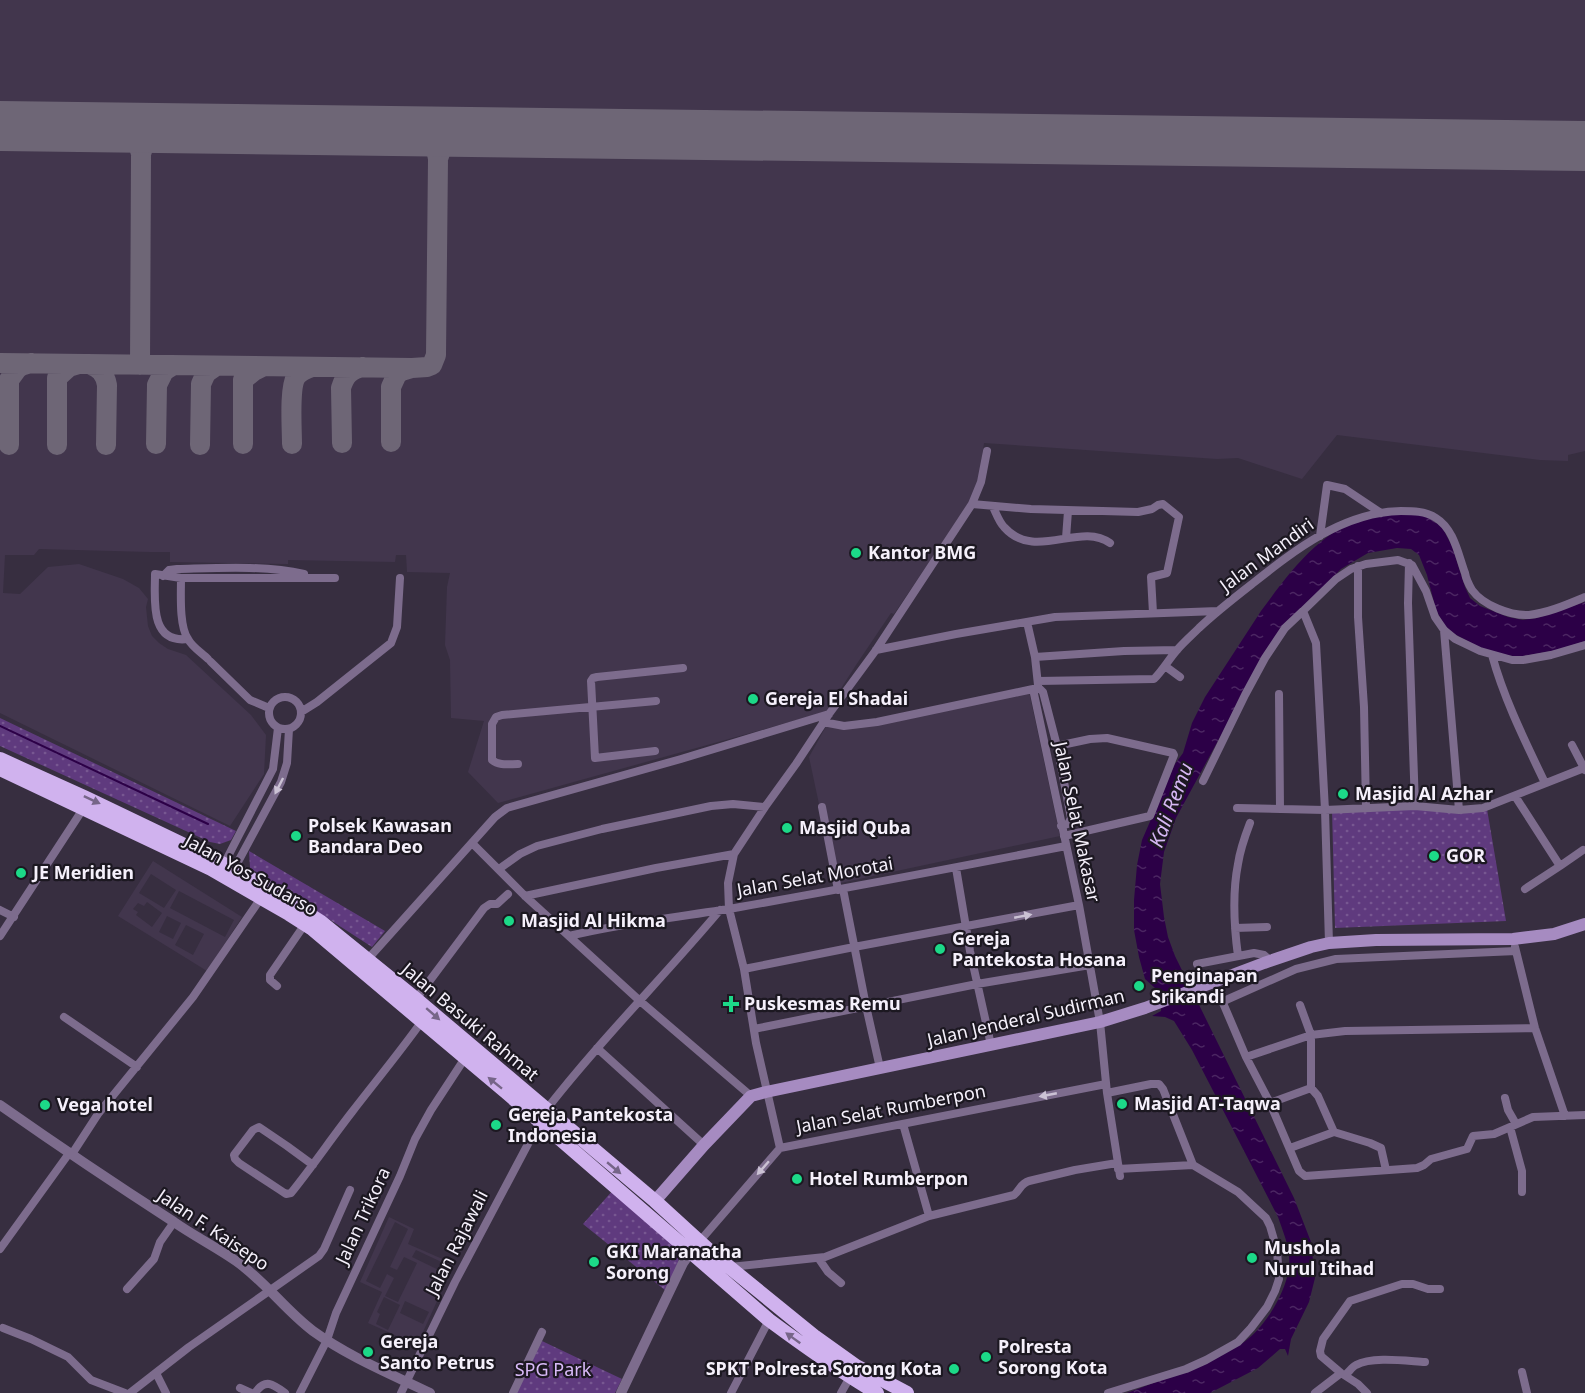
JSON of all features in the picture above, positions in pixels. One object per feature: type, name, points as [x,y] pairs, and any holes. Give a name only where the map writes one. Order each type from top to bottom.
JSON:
[{"type":"highway","name":"Jalan Basuki Rahmat","points":[[0,759],[86,798],[227,872],[266,887],[321,922],[367,960],[383,980],[416,999],[543,1116],[655,1201],[695,1246],[730,1268],[814,1336],[848,1360],[907,1393]]},
{"type":"highway","name":"Jalan Yos Sudarso","points":[[0,769],[83,809],[227,872],[261,898],[305,924],[383,980],[422,1021],[465,1058],[507,1093],[543,1116],[695,1246],[718,1276],[769,1320],[850,1377],[877,1393]]},
{"type":"main road","name":"Jalan Jenderal Sudirman","points":[[751,1096],[1100,1022],[1145,1008],[1290,954],[1329,943],[1376,940],[1514,945],[1585,924]]},
{"type":"main road","points":[[655,1201],[751,1096]]},
{"type":"street","points":[[780,1148],[766,1092],[744,969],[725,910],[734,854],[829,714],[876,650],[972,504],[981,482],[987,452]]},
{"type":"street","points":[[1320,536],[1327,485],[1345,489],[1381,513]]},
{"type":"street","points":[[972,504],[1068,511],[1138,512],[1163,504],[1179,518],[1167,573],[1151,577],[1152,614]]},
{"type":"street","points":[[993,507],[1005,528],[1021,538],[1037,543],[1066,538],[1099,537],[1110,543]]},
{"type":"street","points":[[1066,538],[1068,511]]},
{"type":"street","name":"Jalan Mandiri","points":[[876,650],[1054,617],[1219,611],[1282,560],[1320,536],[1347,522],[1381,513],[1414,511],[1423,512],[1437,519],[1450,533],[1473,591],[1480,598],[1500,609],[1527,615],[1585,597]]},
{"type":"street","points":[[1203,781],[1265,658],[1286,628],[1336,579],[1358,566],[1398,560],[1412,565],[1426,591],[1435,617],[1444,630],[1455,639],[1480,651],[1512,660],[1523,660],[1585,645]]},
{"type":"street","points":[[1409,563],[1408,603],[1415,806]]},
{"type":"street","points":[[1358,566],[1366,808]]},
{"type":"street","points":[[163,576],[169,570],[177,568],[208,573],[335,578]]},
{"type":"street","points":[[188,639],[178,640],[161,630],[156,615],[155,574],[181,578],[208,573]]},
{"type":"street","points":[[181,578],[183,624],[188,639],[250,700],[269,708]]},
{"type":"street","points":[[301,712],[391,643],[397,627],[400,578]]},
{"type":"street","points":[[824,722],[844,726],[877,722],[1036,686],[1153,679],[1177,650],[1219,611]]},
{"type":"street","points":[[1303,611],[1316,643],[1329,943]]},
{"type":"street","points":[[1027,622],[1035,657],[1036,686],[1043,692],[1057,746],[1071,818],[1068,824],[1061,826]]},
{"type":"street","points":[[1444,630],[1458,810]]},
{"type":"street","points":[[1035,657],[1177,650]]},
{"type":"street","points":[[1492,655],[1499,679],[1545,783]]},
{"type":"street","points":[[1165,666],[1180,677]]},
{"type":"street","points":[[655,751],[595,758],[591,681],[595,677],[683,668]]},
{"type":"street","name":"Jalan Selat Makasar","points":[[1036,686],[1100,1022],[1106,1088],[1118,1169]]},
{"type":"street","points":[[1279,694],[1280,809]]},
{"type":"street","points":[[279,698],[294,699],[299,705],[300,720],[289,729],[278,728],[268,716],[269,708],[279,698]]},
{"type":"street","points":[[518,764],[496,764],[492,760],[492,724],[496,717],[656,701]]},
{"type":"street","points":[[367,960],[495,817],[507,808],[829,714]]},
{"type":"street","points":[[227,872],[273,770],[278,728]]},
{"type":"street","points":[[227,872],[281,782],[287,763],[289,729]]},
{"type":"street","points":[[1057,746],[1107,738],[1174,755],[1150,816],[1064,836]]},
{"type":"street","points":[[1237,808],[1325,810],[1415,806],[1458,810],[1482,808],[1584,769],[1572,744]]},
{"type":"street","points":[[1515,796],[1560,866]]},
{"type":"street","points":[[499,869],[520,854],[537,846],[602,829],[711,806],[732,804],[765,807]]},
{"type":"street","points":[[822,807],[880,1068]]},
{"type":"street","points":[[0,936],[83,809]]},
{"type":"street","points":[[1238,956],[1235,893],[1238,866],[1250,823]]},
{"type":"street","points":[[472,843],[525,896],[640,1001],[751,1096]]},
{"type":"street","name":"Jalan Selat Morotai","points":[[569,936],[637,922],[725,910],[840,890],[1066,846]]},
{"type":"street","points":[[1525,889],[1583,850]]},
{"type":"street","points":[[525,896],[734,854]]},
{"type":"street","points":[[956,867],[977,984],[991,1045]]},
{"type":"street","points":[[416,999],[484,908],[490,904],[497,904],[507,894]]},
{"type":"street","points":[[0,1249],[98,1114],[193,997],[261,898]]},
{"type":"street","points":[[744,969],[1079,905]]},
{"type":"street","points":[[0,910],[14,916]]},
{"type":"street","name":"Jalan Rajawali","points":[[401,1393],[455,1282],[543,1116],[597,1048],[725,910]]},
{"type":"street","points":[[277,986],[270,980],[272,971],[305,924]]},
{"type":"street","points":[[1235,928],[1267,927]]},
{"type":"street","points":[[1564,1116],[1535,1028],[1514,945],[1336,959],[1296,969],[1223,1002],[1299,1171],[1305,1176],[1417,1168],[1431,1159],[1467,1149],[1473,1137],[1494,1134],[1533,1117],[1564,1116],[1585,1115]]},
{"type":"street","points":[[1197,964],[1258,953],[1271,961]]},
{"type":"street","points":[[1290,954],[1296,969]]},
{"type":"street","points":[[754,1029],[977,984],[1090,964]]},
{"type":"street","points":[[1300,1005],[1311,1035],[1311,1088],[1318,1096],[1334,1132]]},
{"type":"street","points":[[64,1017],[137,1067]]},
{"type":"street","points":[[313,1165],[259,1127],[253,1130],[234,1155],[239,1163],[286,1194],[291,1193],[313,1165],[422,1021]]},
{"type":"street","points":[[1246,1057],[1311,1035],[1345,1031],[1535,1028]]},
{"type":"street","points":[[597,1048],[704,1145]]},
{"type":"street","name":"Jalan Trikora","points":[[300,1393],[327,1340],[336,1313],[415,1139],[465,1058]]},
{"type":"street","name":"Jalan Selat Rumberpon","points":[[695,1246],[780,1148],[1106,1088],[1159,1084],[1193,1165]]},
{"type":"street","points":[[1270,1103],[1311,1088]]},
{"type":"street","points":[[1504,1098],[1513,1125],[1522,1171],[1522,1192]]},
{"type":"street","name":"Jalan F. Kaisepo","points":[[0,1105],[255,1275],[311,1329],[327,1340],[430,1393]]},
{"type":"street","points":[[903,1124],[929,1216]]},
{"type":"street","points":[[1290,1148],[1334,1132],[1381,1148],[1386,1170]]},
{"type":"street","points":[[730,1268],[819,1259],[929,1216],[1014,1195],[1023,1183],[1029,1180],[1075,1170],[1193,1165],[1238,1192],[1266,1218],[1277,1250],[1279,1279],[1275,1291],[1267,1307],[1238,1342],[1186,1369],[1108,1393]]},
{"type":"street","points":[[130,1393],[189,1347],[319,1256],[350,1190]]},
{"type":"street","points":[[127,1289],[154,1258],[160,1242],[174,1222]]},
{"type":"street","points":[[621,1393],[682,1263],[695,1246]]},
{"type":"street","points":[[819,1259],[828,1272],[841,1283]]},
{"type":"street","points":[[1367,1393],[1323,1358],[1320,1352],[1323,1339],[1350,1301],[1402,1284],[1440,1289]]},
{"type":"street","points":[[731,1393],[769,1320]]},
{"type":"street","points":[[3,1328],[68,1357],[91,1380],[125,1393]]},
{"type":"street","points":[[513,1393],[542,1332]]},
{"type":"street","points":[[1315,1393],[1358,1364],[1425,1362]]},
{"type":"street","points":[[1522,1372],[1527,1393]]},
{"type":"street","points":[[156,1373],[166,1393]]},
{"type":"street","points":[[841,1393],[850,1377]]},
{"type":"street","points":[[240,1388],[253,1393],[259,1386],[269,1384],[285,1393]]},
{"type":"shaded area","points":[[0,0],[1585,0],[1585,451],[1568,455],[1568,461],[1540,460],[1337,435],[1302,479],[1238,458],[1217,459],[984,443],[977,492],[894,614],[891,613],[826,712],[498,803],[468,772],[484,721],[451,718],[450,660],[445,645],[447,587],[450,573],[407,572],[406,555],[396,555],[395,562],[288,560],[288,564],[170,562],[170,552],[39,549],[34,555],[5,555],[3,593],[20,594],[48,567],[79,564],[123,579],[139,588],[148,599],[146,607],[148,626],[152,636],[168,649],[186,655],[251,715],[266,735],[264,774],[230,826],[0,713]]},
{"type":"shaded area","points":[[1028,687],[1060,836],[836,884],[809,757],[829,721],[862,723]]},
{"type":"shaded area","points":[[153,861],[242,917],[207,971],[118,916]],"holes":[[[151,874],[176,890],[164,908],[139,893]],[[179,891],[234,920],[225,937],[170,908]],[[147,902],[162,913],[152,927],[136,915],[138,912],[133,909],[138,903],[144,906]],[[167,916],[181,923],[173,939],[159,932]],[[186,925],[204,934],[193,955],[175,945]]]},
{"type":"shaded area","points":[[389,1217],[414,1229],[408,1244],[454,1264],[417,1345],[368,1323],[382,1292],[360,1282]],"holes":[[[395,1222],[408,1229],[390,1267],[397,1270],[404,1257],[417,1263],[398,1302],[385,1296],[394,1278],[387,1274],[380,1288],[366,1281]],[[416,1250],[450,1266],[447,1274],[412,1257]],[[384,1297],[400,1305],[388,1330],[376,1324],[380,1314],[377,1312]],[[405,1301],[429,1312],[423,1324],[400,1313]]]},
{"type":"green space","points":[[0,718],[236,831],[231,840],[220,844],[210,842],[0,746]]},
{"type":"green space","points":[[1487,809],[1506,921],[1335,928],[1332,810]]},
{"type":"green space","points":[[249,851],[385,931],[372,947],[250,868]]},
{"type":"green space","points":[[614,1189],[677,1244],[679,1267],[666,1291],[583,1224]]},
{"type":"green space","name":"SPG Park","points":[[542,1341],[622,1379],[615,1393],[516,1393]]},
{"type":"water","name":"Kali Remu","points":[[1402,513],[1425,515],[1442,527],[1452,546],[1470,598],[1480,606],[1523,620],[1537,618],[1585,602],[1585,641],[1557,650],[1518,657],[1486,651],[1447,630],[1436,610],[1419,555],[1411,549],[1397,548],[1368,553],[1341,569],[1275,636],[1176,818],[1164,852],[1160,884],[1168,937],[1175,956],[1294,1198],[1311,1242],[1315,1278],[1309,1302],[1291,1339],[1288,1356],[1285,1349],[1280,1349],[1258,1368],[1210,1393],[1127,1393],[1192,1368],[1232,1350],[1245,1341],[1263,1323],[1275,1305],[1285,1285],[1289,1260],[1286,1241],[1278,1217],[1192,1050],[1174,1021],[1165,1017],[1152,1016],[1161,1011],[1161,1007],[1155,988],[1145,979],[1134,930],[1137,865],[1142,840],[1175,764],[1183,753],[1192,723],[1205,697],[1261,611],[1284,581],[1309,552],[1339,529],[1374,516]]},
{"type":"waterway","points":[[0,726],[208,824]]},
{"type":"taxiway","points":[[118,127],[133,138],[141,154],[140,365]]},
{"type":"taxiway","points":[[141,154],[145,144],[152,137],[172,128]]},
{"type":"taxiway","points":[[0,363],[412,368],[432,365],[436,355],[438,159],[436,149],[431,142],[415,131]]},
{"type":"taxiway","points":[[438,159],[447,141],[465,132]]},
{"type":"taxiway","points":[[9,445],[9,380],[17,369],[31,363]]},
{"type":"taxiway","points":[[57,445],[57,378],[69,367],[79,364]]},
{"type":"taxiway","points":[[89,364],[101,372],[107,385],[106,445]]},
{"type":"taxiway","points":[[156,444],[157,385],[164,371],[172,366]]},
{"type":"taxiway","points":[[200,445],[201,384],[206,373],[216,366]]},
{"type":"taxiway","points":[[243,444],[243,380],[262,367]]},
{"type":"taxiway","points":[[292,444],[294,382],[299,373],[312,367]]},
{"type":"taxiway","points":[[342,443],[341,388],[349,374],[363,367]]},
{"type":"taxiway","points":[[391,442],[391,387],[397,374],[412,368]]},
{"type":"runway","points":[[0,126],[1585,146]]},
{"type":"place","name":"Kantor BMG","points":[[856,553]]},
{"type":"place","name":"Gereja El Shadai","points":[[753,699]]},
{"type":"place","name":"Masjid Al Azhar","points":[[1343,794]]},
{"type":"place","name":"Masjid Quba","points":[[787,828]]},
{"type":"place","name":"Polsek Kawasan Bandara Deo","points":[[296,836]]},
{"type":"place","name":"GOR","points":[[1434,856]]},
{"type":"place","name":"JE Meridien","points":[[21,873]]},
{"type":"place","name":"Masjid Al Hikma","points":[[509,921]]},
{"type":"place","name":"Gereja Pantekosta Hosana","points":[[940,949]]},
{"type":"place","name":"Penginapan Srikandi","points":[[1139,986]]},
{"type":"place","name":"Puskesmas Remu","points":[[731,1004]]},
{"type":"place","name":"Masjid AT-Taqwa","points":[[1122,1104]]},
{"type":"place","name":"Vega hotel","points":[[45,1105]]},
{"type":"place","name":"Gereja Pantekosta Indonesia","points":[[496,1125]]},
{"type":"place","name":"Hotel Rumberpon","points":[[797,1179]]},
{"type":"place","name":"Mushola Nurul Itihad","points":[[1252,1258]]},
{"type":"place","name":"GKI Maranatha Sorong","points":[[594,1262]]},
{"type":"place","name":"Gereja Santo Petrus","points":[[368,1352]]},
{"type":"place","name":"Polresta Sorong Kota","points":[[986,1357]]},
{"type":"place","name":"SPKT Polresta Sorong Kota","points":[[954,1369]]}]
